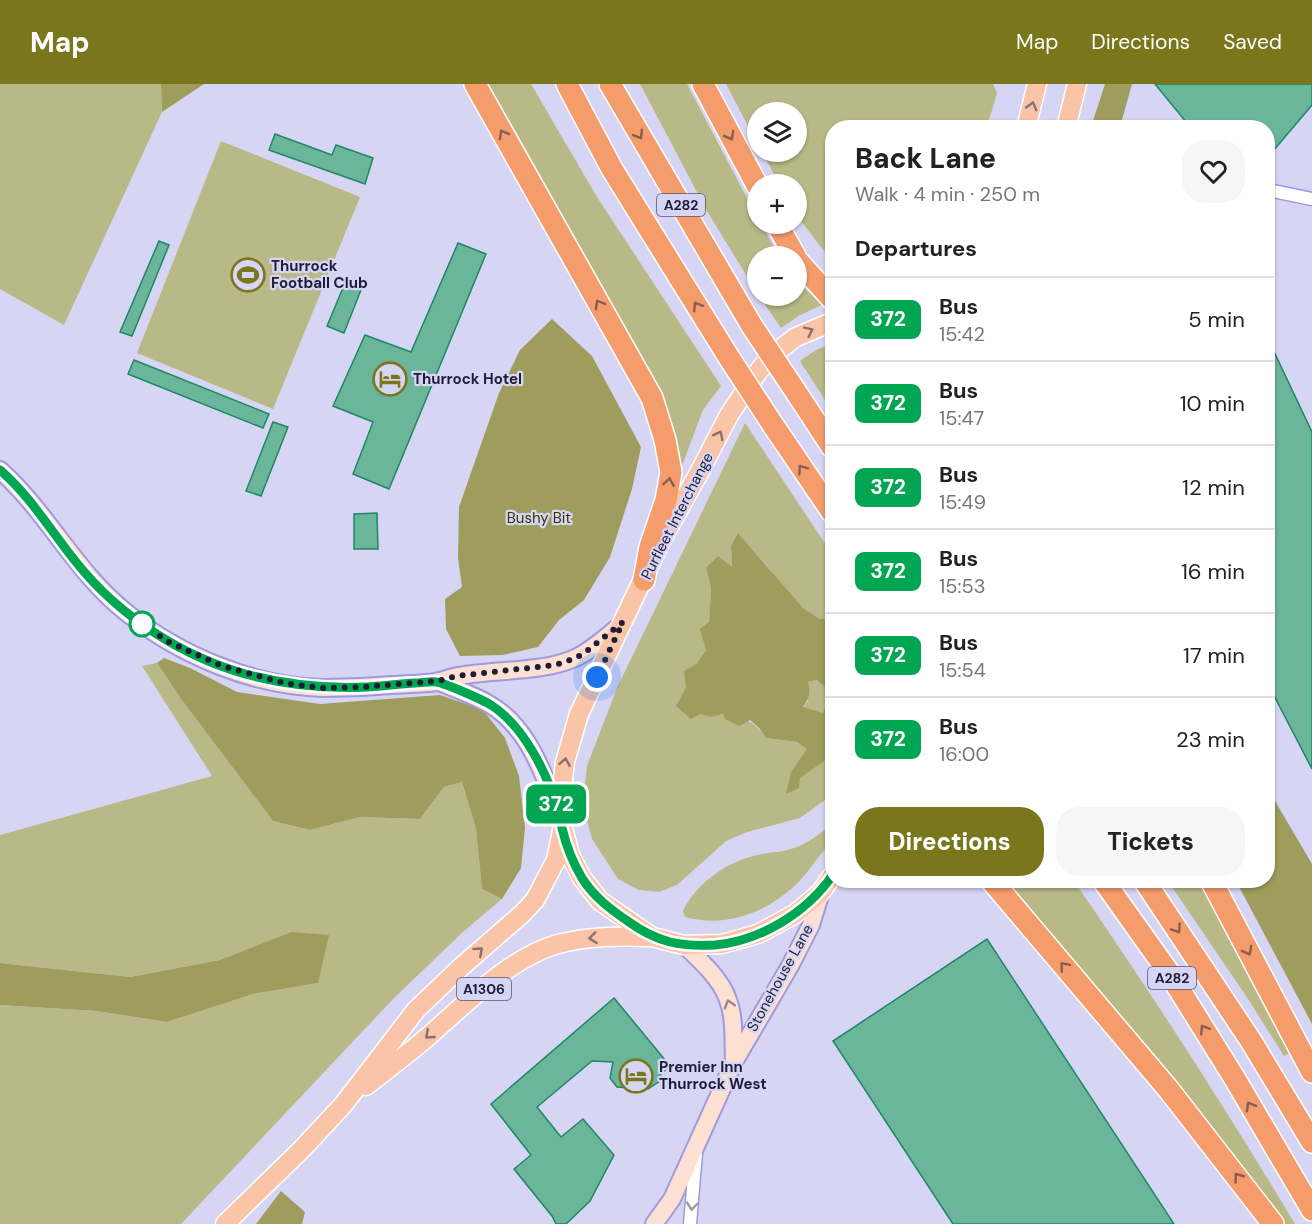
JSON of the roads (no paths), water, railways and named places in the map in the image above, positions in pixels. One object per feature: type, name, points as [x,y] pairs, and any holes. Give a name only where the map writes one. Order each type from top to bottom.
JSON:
[{"type":"highway","points":[[475,84],[652,398],[665,440],[671,472],[666,500],[650,547],[644,580]]},
{"type":"highway","name":"A282","points":[[567,84],[612,169],[772,425],[825,502]]},
{"type":"highway","name":"A282","points":[[610,84],[753,326],[825,436]]},
{"type":"highway","points":[[703,84],[751,174]]},
{"type":"highway","points":[[807,271],[825,291]]},
{"type":"highway","points":[[998,888],[1169,1090],[1273,1224]]},
{"type":"highway","name":"A282","points":[[1109,888],[1169,973],[1312,1210]]},
{"type":"highway","name":"A282","points":[[1149,888],[1251,1041],[1312,1142]]},
{"type":"highway","points":[[1215,888],[1312,1072]]},
{"type":"main road","points":[[1028,120],[1038,84]]},
{"type":"main road","points":[[1068,120],[1077,84]]},
{"type":"main road","name":"Purfleet Interchange","points":[[825,325],[796,337],[770,357],[757,373],[729,415],[660,543],[571,735],[565,762],[561,821],[570,855],[582,878],[600,901],[652,937],[684,945],[722,944],[758,934],[795,914],[825,886]]},
{"type":"main road","name":"A1306","points":[[225,1224],[302,1149],[343,1105],[416,1010],[535,900],[556,860],[561,821]]},
{"type":"main road","name":"A1306","points":[[343,1105],[470,1000],[529,957],[556,945],[592,937],[652,937]]},
{"type":"street","points":[[1275,191],[1312,199]]},
{"type":"street","points":[[0,470],[23,494],[82,570],[104,593],[153,631],[196,655],[248,675],[321,688],[438,681],[457,676],[561,663],[587,651],[623,622]]},
{"type":"street","points":[[438,681],[490,704],[512,722],[538,759],[561,821]]},
{"type":"street","name":"Stonehouse Lane","points":[[654,1224],[672,1199],[734,1062],[811,925],[821,892]]},
{"type":"street","name":"Stonehouse Lane","points":[[684,945],[707,967],[728,998],[732,1014],[734,1062]]},
{"type":"street","points":[[690,1224],[696,1145]]},
{"type":"street","name":"Stonehouse Lane","points":[[668,1224],[672,1199]]},
{"type":"place","name":"Thurrock Football Club","points":[[248,275]]},
{"type":"place","name":"Thurrock Hotel","points":[[390,379]]},
{"type":"place","name":"Premier Inn Thurrock West","points":[[636,1076]]},
{"type":"park label","name":"Bushy Bit","points":[[539,518]]}]
